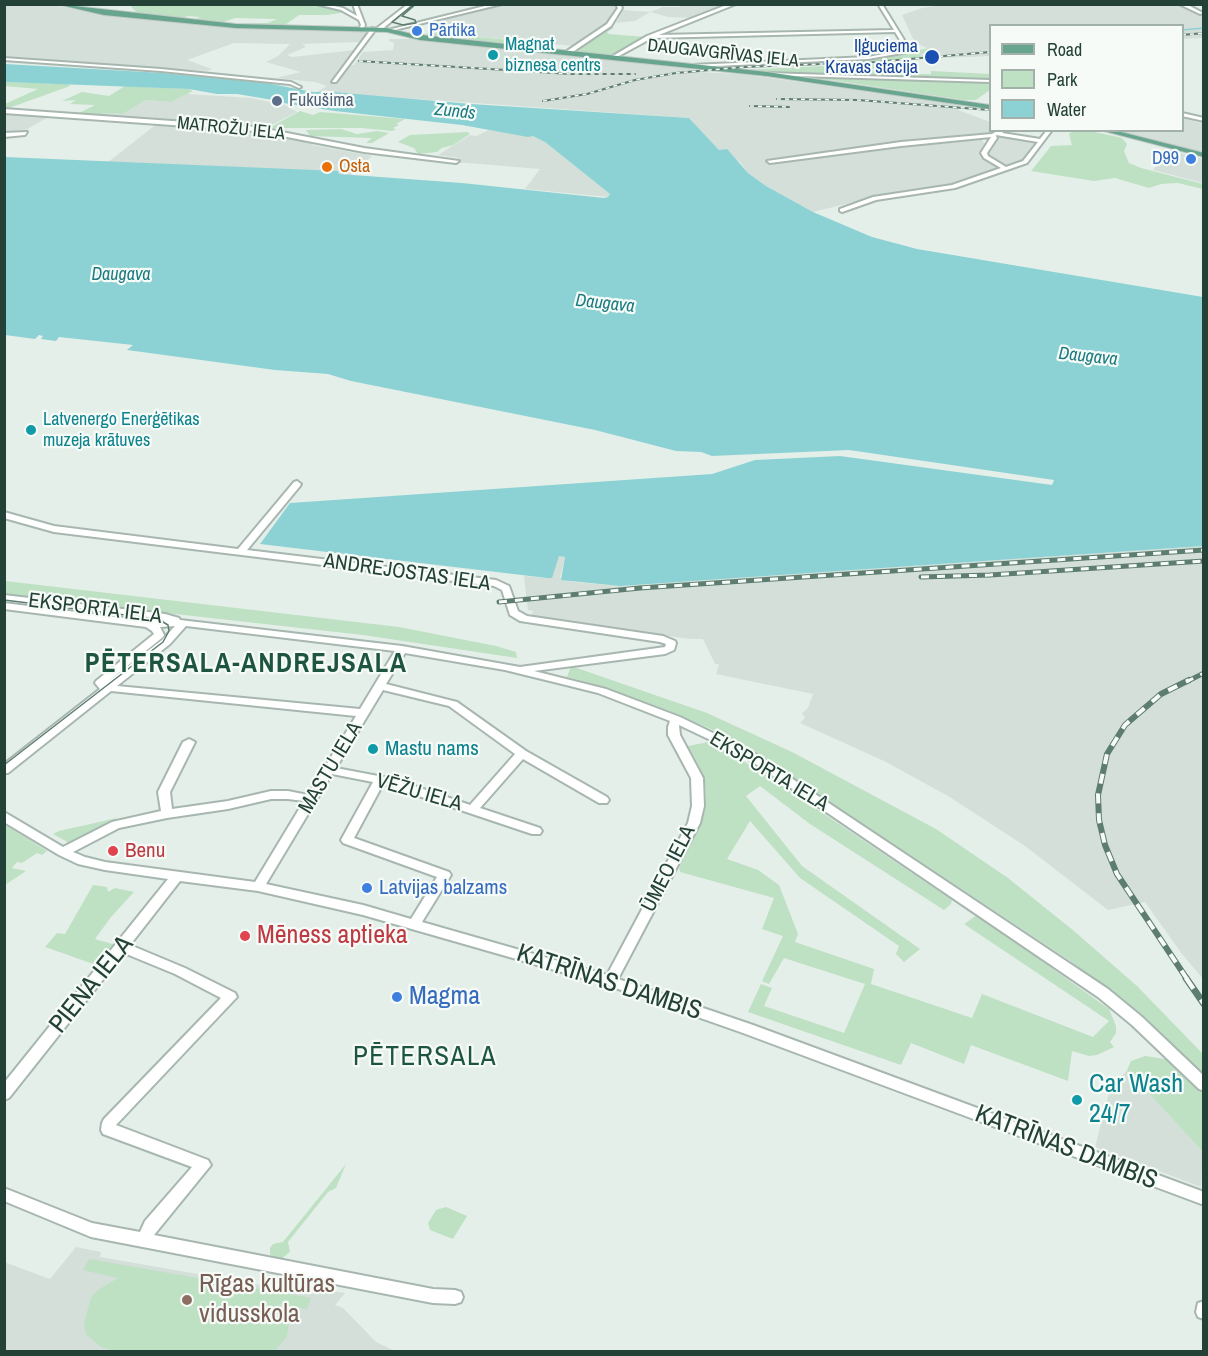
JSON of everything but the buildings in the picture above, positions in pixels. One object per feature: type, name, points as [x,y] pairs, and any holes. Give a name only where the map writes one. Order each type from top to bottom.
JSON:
[{"type":"main road","name":"DAUGAVGRĪVAS IELA","points":[[58,4],[104,13],[236,26],[390,30],[412,36],[767,74],[989,107]]},
{"type":"main road","points":[[1111,132],[1203,155]]},
{"type":"street","points":[[318,4],[342,9],[360,19]]},
{"type":"street","points":[[354,4],[363,25],[361,28]]},
{"type":"street","points":[[334,81],[377,29],[411,4]]},
{"type":"street","points":[[390,30],[500,4]]},
{"type":"street","points":[[569,52],[609,25],[620,8],[618,4]]},
{"type":"street","points":[[613,57],[650,37],[734,4]]},
{"type":"street","points":[[694,66],[868,58],[900,54],[908,49],[880,4]]},
{"type":"street","points":[[1181,4],[1201,13]]},
{"type":"street","points":[[650,37],[897,31]]},
{"type":"street","points":[[4,59],[161,70],[291,83],[299,87]]},
{"type":"street","points":[[767,74],[989,81]]},
{"type":"street","name":"MATROŽU IELA","points":[[4,111],[256,129],[364,150],[456,161]]},
{"type":"street","points":[[1184,115],[1203,120]]},
{"type":"street","points":[[1000,132],[995,134],[984,153],[986,157],[1006,169]]},
{"type":"street","points":[[842,210],[875,198],[953,187],[1025,162],[1049,132]]},
{"type":"street","points":[[4,135],[25,133]]},
{"type":"street","points":[[771,161],[995,134],[1043,141]]},
{"type":"street","points":[[241,551],[297,484]]},
{"type":"street","name":"ANDREJOSTAS IELA","points":[[4,515],[54,529],[495,583],[506,588],[513,613],[524,619],[663,639],[670,643],[670,648],[665,651],[521,670]]},
{"type":"street","name":"EKSPORTA IELA","points":[[4,598],[165,617],[184,623]]},
{"type":"street","name":"EKSPORTA IELA","points":[[4,606],[149,624],[184,623],[402,649],[521,670],[602,690],[676,719],[748,754],[1103,993],[1137,1021],[1203,1085]]},
{"type":"street","points":[[4,770],[110,688],[166,642],[184,623]]},
{"type":"street","points":[[149,624],[157,629],[159,634],[100,683],[110,688],[364,713]]},
{"type":"street","name":"MASTU IELA","points":[[258,887],[402,649]]},
{"type":"street","points":[[380,686],[453,704],[522,753],[603,800]]},
{"type":"street","name":"ŪMEO IELA","points":[[610,981],[694,823],[698,806],[697,778],[674,735],[673,727],[676,719]]},
{"type":"street","points":[[167,814],[164,792],[189,742]]},
{"type":"street","points":[[473,809],[522,753]]},
{"type":"street","name":"VĒŽU IELA","points":[[330,770],[380,780],[536,831]]},
{"type":"street","points":[[380,780],[347,840],[445,875],[414,924]]},
{"type":"street","points":[[63,852],[116,825],[167,814],[228,805],[271,795],[312,799]]},
{"type":"street","name":"KATRĪNAS DAMBIS","points":[[4,816],[63,852],[105,866],[258,887],[414,924],[610,981],[747,1029],[1203,1199]]},
{"type":"street","name":"PIENA IELA","points":[[4,1094],[178,875]]},
{"type":"street","points":[[123,947],[180,971],[230,997],[108,1123],[108,1130],[203,1165],[151,1226],[144,1240]]},
{"type":"street","points":[[4,1194],[81,1227],[433,1296],[455,1297]]},
{"type":"shaded area","points":[[613,4],[617,7],[605,26],[574,46],[427,32],[444,24],[435,21],[503,5]]},
{"type":"shaded area","points":[[949,4],[1175,4],[1203,13],[1203,38],[1184,39],[1184,24],[989,24],[989,56],[875,61],[922,58],[916,54],[937,52],[915,43],[902,15],[922,8]]},
{"type":"shaded area","points":[[4,5],[52,5],[89,12],[232,28],[370,30],[359,42],[302,44],[306,47],[287,55],[292,57],[355,50],[343,66],[354,65],[363,52],[393,50],[394,43],[389,39],[411,39],[492,46],[490,48],[690,69],[698,72],[740,74],[951,103],[961,105],[958,106],[958,110],[989,122],[989,132],[995,132],[980,138],[985,144],[981,153],[1001,169],[951,186],[866,199],[813,212],[766,186],[748,173],[740,162],[719,150],[689,118],[317,92],[327,86],[315,82],[276,78],[301,72],[266,62],[278,56],[290,44],[234,43],[187,60],[212,69],[207,71],[5,58]]},
{"type":"shaded area","points":[[680,5],[730,5],[694,18],[668,17],[650,12],[663,7],[680,7]]},
{"type":"shaded area","points":[[623,10],[650,12],[635,21],[616,23]]},
{"type":"shaded area","points":[[187,94],[251,98],[285,105],[297,112],[266,128],[97,116],[104,113],[123,114],[146,100],[171,102]]},
{"type":"shaded area","points":[[4,113],[50,116],[22,132],[5,134]]},
{"type":"shaded area","points":[[1184,118],[1203,124],[1203,152],[1118,132],[1184,132]]},
{"type":"shaded area","points":[[158,123],[253,130],[313,143],[312,145],[372,156],[351,175],[338,172],[108,162]]},
{"type":"shaded area","points":[[489,130],[533,136],[545,142],[610,194],[608,197],[525,189],[540,169],[455,162],[459,158],[438,155],[470,135],[476,136]]},
{"type":"shaded area","points":[[1002,136],[1040,141],[1023,161],[1008,167],[988,157],[985,153],[990,144]]},
{"type":"shaded area","points":[[1168,150],[1203,159],[1203,183],[1153,170]]},
{"type":"shaded area","points":[[1203,546],[1203,979],[1145,902],[1108,910],[1025,846],[948,796],[884,761],[800,723],[805,718],[802,713],[808,708],[813,694],[716,674],[719,664],[715,664],[703,639],[531,617],[533,611],[528,610],[524,576],[546,578],[559,556],[565,557],[560,578],[574,582],[620,586]]},
{"type":"shaded area","points":[[1127,1070],[1132,1082],[1145,1089],[1203,1152],[1201,1187],[1095,1147],[1109,1093]]},
{"type":"shaded area","name":"Rīgas kultūras vidusskola","points":[[76,1247],[101,1252],[100,1257],[313,1294],[317,1289],[345,1293],[335,1305],[343,1308],[376,1342],[395,1351],[5,1351],[4,1262],[50,1279]]},
{"type":"green space","points":[[129,4],[293,4],[340,9],[346,12],[299,15],[285,25],[232,24],[268,23],[277,19],[235,18],[221,23],[192,21],[200,17],[188,16],[179,19],[123,14],[136,12]]},
{"type":"green space","points":[[609,28],[614,28],[607,32],[609,34],[646,37],[612,55],[575,51]]},
{"type":"green space","points":[[425,34],[540,43],[531,47]]},
{"type":"green space","points":[[929,48],[938,52],[918,54],[923,58],[875,61],[727,68],[711,65],[870,59]]},
{"type":"green space","points":[[909,62],[917,68],[920,74],[931,74],[931,71],[989,74],[989,91],[976,100],[964,100],[789,76],[786,74],[788,73],[740,70]]},
{"type":"green space","points":[[5,82],[69,84],[70,86],[5,111],[5,104],[38,89],[5,86]]},
{"type":"green space","points":[[125,86],[193,91],[171,102],[146,100],[123,114],[104,113],[97,116],[75,115],[95,105],[70,104],[76,100],[62,101],[82,92],[109,96]]},
{"type":"green space","points":[[300,111],[313,115],[320,112],[405,119],[396,124],[399,125],[392,131],[362,128],[269,128]]},
{"type":"green space","points":[[341,129],[357,134],[377,131],[389,133],[372,143],[366,143],[372,138],[310,136],[306,130]]},
{"type":"green space","points":[[468,132],[470,134],[437,152],[418,154],[414,148],[398,142],[410,135]]},
{"type":"green space","points":[[1095,132],[1122,138],[1127,144],[1124,151],[1129,163],[1203,184],[1203,189],[1178,183],[1161,184],[1149,188],[1115,178],[1094,181],[1031,171],[1051,146],[1072,145],[1069,134]]},
{"type":"green space","points":[[5,581],[399,627],[496,646],[516,652],[517,658],[363,635],[5,595]]},
{"type":"green space","points":[[571,666],[707,713],[792,752],[936,829],[1008,878],[1137,986],[1203,1054],[1203,1074],[1146,1018],[1069,960],[762,757],[715,731],[677,714],[598,685],[567,677]]},
{"type":"green space","points":[[708,742],[754,767],[952,900],[944,910],[810,824],[760,786],[746,796],[802,866],[920,949],[904,962],[896,954],[899,946],[800,878],[750,821],[727,859],[758,870],[779,885],[798,934],[795,942],[874,969],[871,984],[972,1018],[982,994],[1093,1037],[1109,1021],[964,924],[977,915],[1109,1009],[1116,1026],[1116,1033],[1110,1042],[1114,1047],[1089,1056],[1072,1051],[1068,1081],[971,1045],[964,1064],[911,1043],[901,1065],[748,1012],[761,984],[772,988],[764,1006],[844,1033],[865,984],[784,958],[769,984],[762,981],[783,936],[762,929],[774,898],[680,872],[679,868],[697,833],[705,811],[706,797],[699,766],[688,746]]},
{"type":"green space","points":[[117,818],[83,841],[71,844],[53,834],[59,831]]},
{"type":"green space","points":[[5,825],[47,851],[42,855],[37,853],[22,863],[17,862],[12,868],[26,871],[5,885]]},
{"type":"green space","points":[[93,885],[107,887],[108,892],[115,888],[134,892],[95,939],[116,945],[99,966],[45,947],[57,933],[65,934]]},
{"type":"green space","points":[[1145,1056],[1165,1059],[1177,1065],[1203,1094],[1203,1152],[1145,1089],[1132,1082],[1127,1070],[1131,1061]]},
{"type":"green space","points":[[346,1164],[336,1188],[328,1192],[288,1242],[290,1252],[281,1259],[273,1257],[270,1254],[270,1248],[273,1244],[283,1242]]},
{"type":"green space","points":[[446,1207],[467,1216],[453,1239],[430,1230],[428,1223],[436,1210]]},
{"type":"green space","name":"Rīgas kultūras vidusskola","points":[[89,1259],[311,1298],[307,1309],[279,1304],[289,1321],[287,1336],[275,1351],[116,1351],[101,1347],[86,1334],[84,1323],[91,1298],[98,1290],[118,1278],[83,1270]]},
{"type":"water","points":[[5,64],[163,73],[266,83],[313,92],[689,118],[719,150],[727,149],[748,173],[766,186],[813,212],[872,237],[917,249],[1203,297],[1203,546],[620,586],[561,580],[565,557],[559,556],[552,578],[547,578],[260,544],[290,503],[712,474],[755,460],[840,456],[1052,485],[1054,480],[849,450],[712,456],[701,452],[676,451],[595,430],[351,381],[328,374],[275,370],[127,350],[133,345],[59,337],[56,341],[41,339],[43,336],[39,335],[35,339],[5,335],[5,157],[338,171],[339,174],[462,183],[604,198],[610,194],[545,142],[533,136],[462,125],[335,111],[237,94],[217,94],[189,89],[5,82]]},
{"type":"waterway","points":[[1184,30],[1204,28]]},
{"type":"waterway","points":[[1184,116],[1204,122]]},
{"type":"tram line","points":[[414,4],[392,22],[403,25],[416,23],[415,20],[402,16],[416,4]]},
{"type":"tram line","points":[[4,600],[158,619],[168,625],[169,631],[163,642],[4,765]]},
{"type":"railway","points":[[1184,35],[1204,33]]},
{"type":"railway","points":[[543,101],[587,94],[635,80],[676,73],[744,67],[875,62],[989,52]]},
{"type":"railway","points":[[359,61],[571,74],[635,74]]},
{"type":"railway","points":[[777,99],[858,100],[989,110]]},
{"type":"railway","points":[[750,106],[789,107]]},
{"type":"railway","points":[[499,602],[640,588],[1204,550]]},
{"type":"railway","points":[[921,577],[990,575],[1204,561]]},
{"type":"railway","points":[[1186,682],[1204,673]]},
{"type":"railway","points":[[1187,979],[1117,874],[1105,845],[1099,820],[1098,795],[1107,754],[1125,725],[1161,694],[1189,680]]},
{"type":"railway","points":[[1186,978],[1204,1004]]},
{"type":"place","name":"Pārtika","points":[[417,31]]},
{"type":"place","name":"Magnat biznesa centrs","points":[[493,55]]},
{"type":"place","name":"Iļģuciema Kravas stacija","points":[[932,57]]},
{"type":"place","name":"Fukušima","points":[[277,101]]},
{"type":"place","name":"D99","points":[[1191,159]]},
{"type":"place","name":"Osta","points":[[327,167]]},
{"type":"place","name":"Latvenergo Enerģētikas muzeja krātuves","points":[[31,430]]},
{"type":"place","name":"Mastu nams","points":[[373,749]]},
{"type":"place","name":"Benu","points":[[113,851]]},
{"type":"place","name":"Latvijas balzams","points":[[367,888]]},
{"type":"place","name":"Mēness aptieka","points":[[245,936]]},
{"type":"place","name":"Magma","points":[[397,997]]},
{"type":"place","name":"Car Wash 24/7","points":[[1077,1100]]},
{"type":"place","name":"Rīgas kultūras vidusskola","points":[[187,1300]]},
{"type":"district","name":"PĒTERSALA-ANDREJSALA","points":[[246,665]]},
{"type":"district","name":"PĒTERSALA","points":[[425,1058]]},
{"type":"water label","name":"Zunds","points":[[455,112]]},
{"type":"water label","name":"Daugava","points":[[121,275]]},
{"type":"water label","name":"Daugava","points":[[605,304]]},
{"type":"water label","name":"Daugava","points":[[1088,357]]}]
